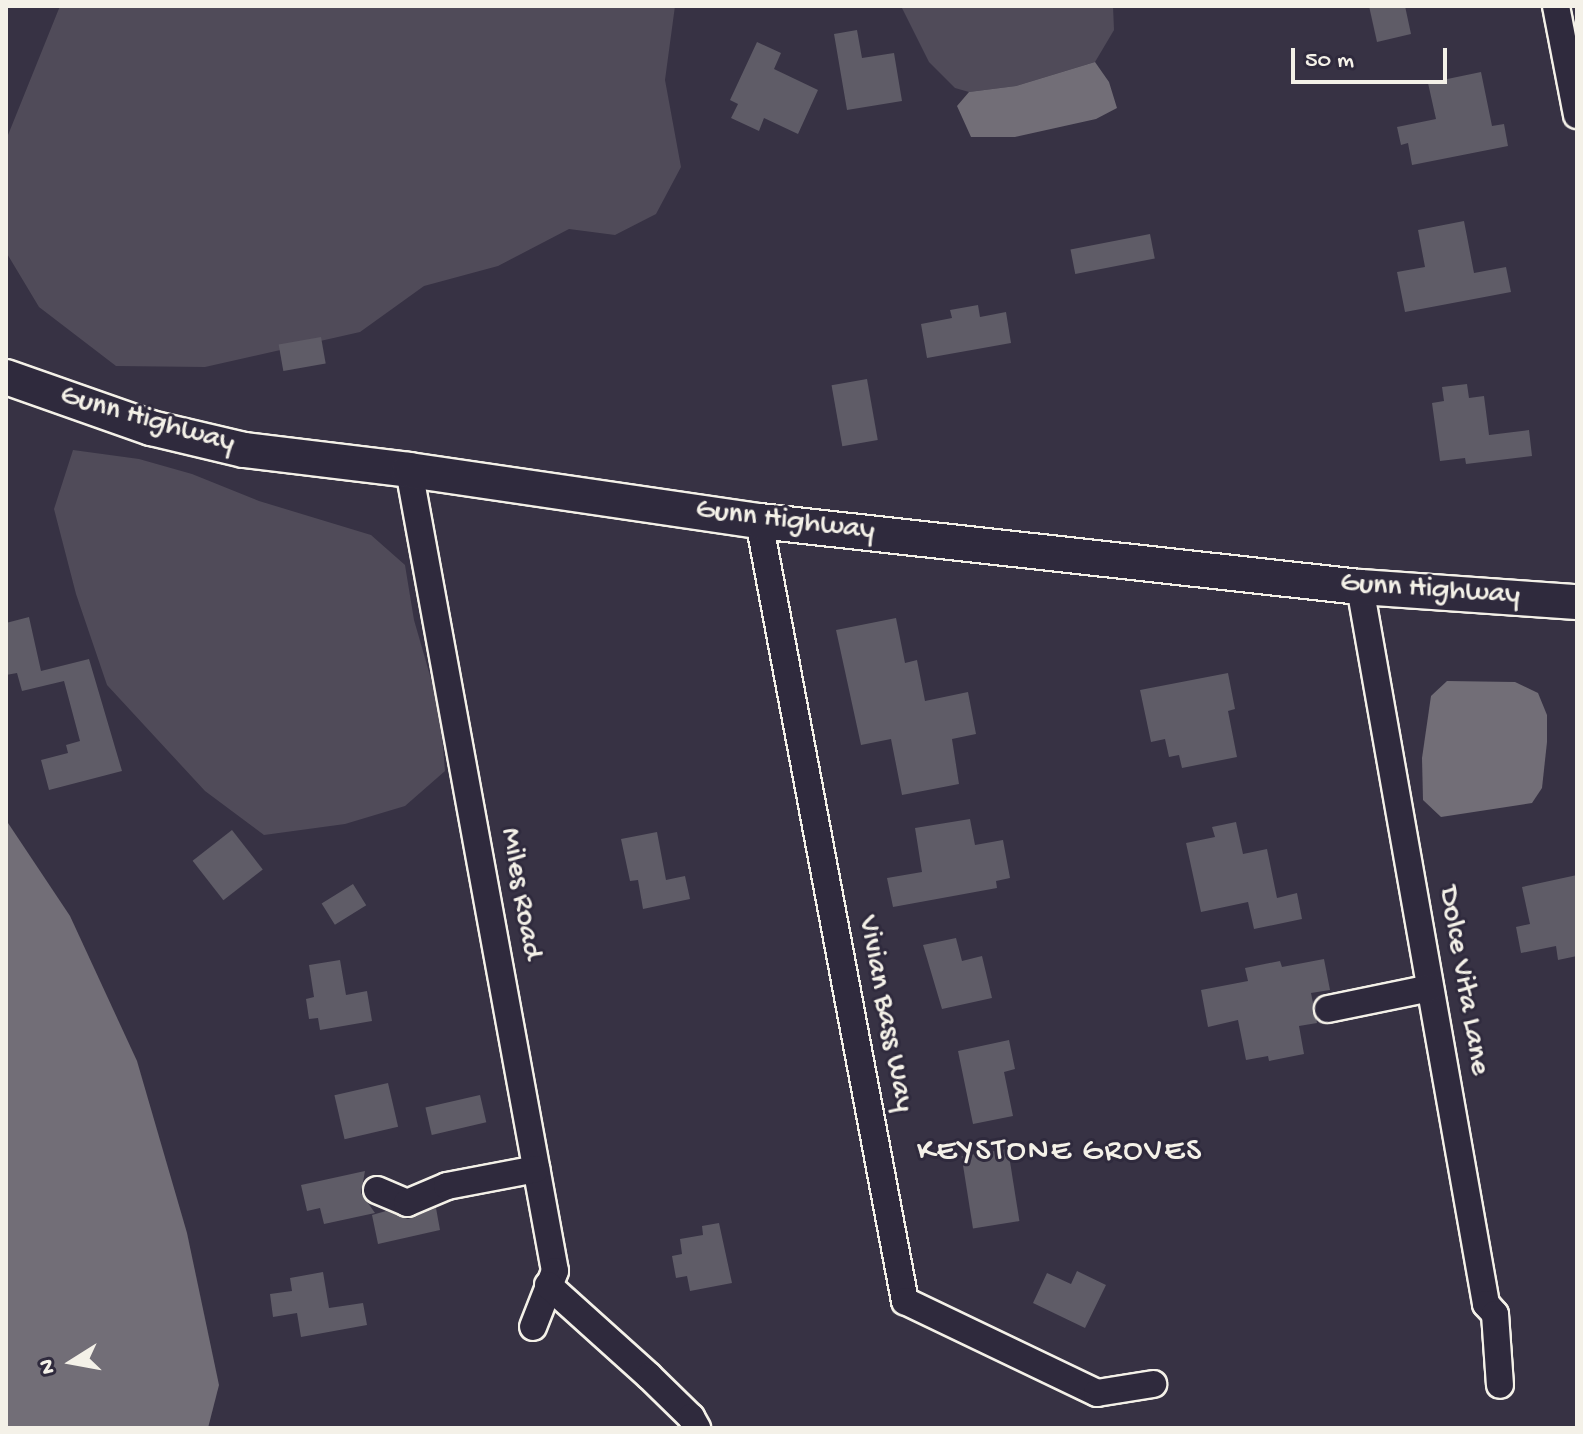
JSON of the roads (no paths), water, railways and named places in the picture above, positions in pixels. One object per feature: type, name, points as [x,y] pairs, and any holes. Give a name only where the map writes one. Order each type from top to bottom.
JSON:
[{"type":"main road","name":"Gunn Highway","points":[[6,377],[151,428],[244,450],[409,470],[759,521],[1360,587],[1577,602]]},
{"type":"street","points":[[1556,6],[1577,115]]},
{"type":"street","name":"Miles Road","points":[[409,470],[555,1271],[533,1327]]},
{"type":"street","name":"Vivian Bass Way","points":[[759,521],[905,1301],[1097,1393],[1153,1384]]},
{"type":"street","name":"Dolce Vita Lane","points":[[1360,587],[1486,1304],[1495,1314],[1500,1385]]},
{"type":"street","points":[[1328,1009],[1430,988]]},
{"type":"street","points":[[377,1190],[407,1203],[447,1186],[536,1169]]},
{"type":"street","points":[[548,1285],[660,1386],[691,1417],[697,1428]]},
{"type":"district","name":"KEYSTONE GROVES","points":[[1060,1152]]}]
